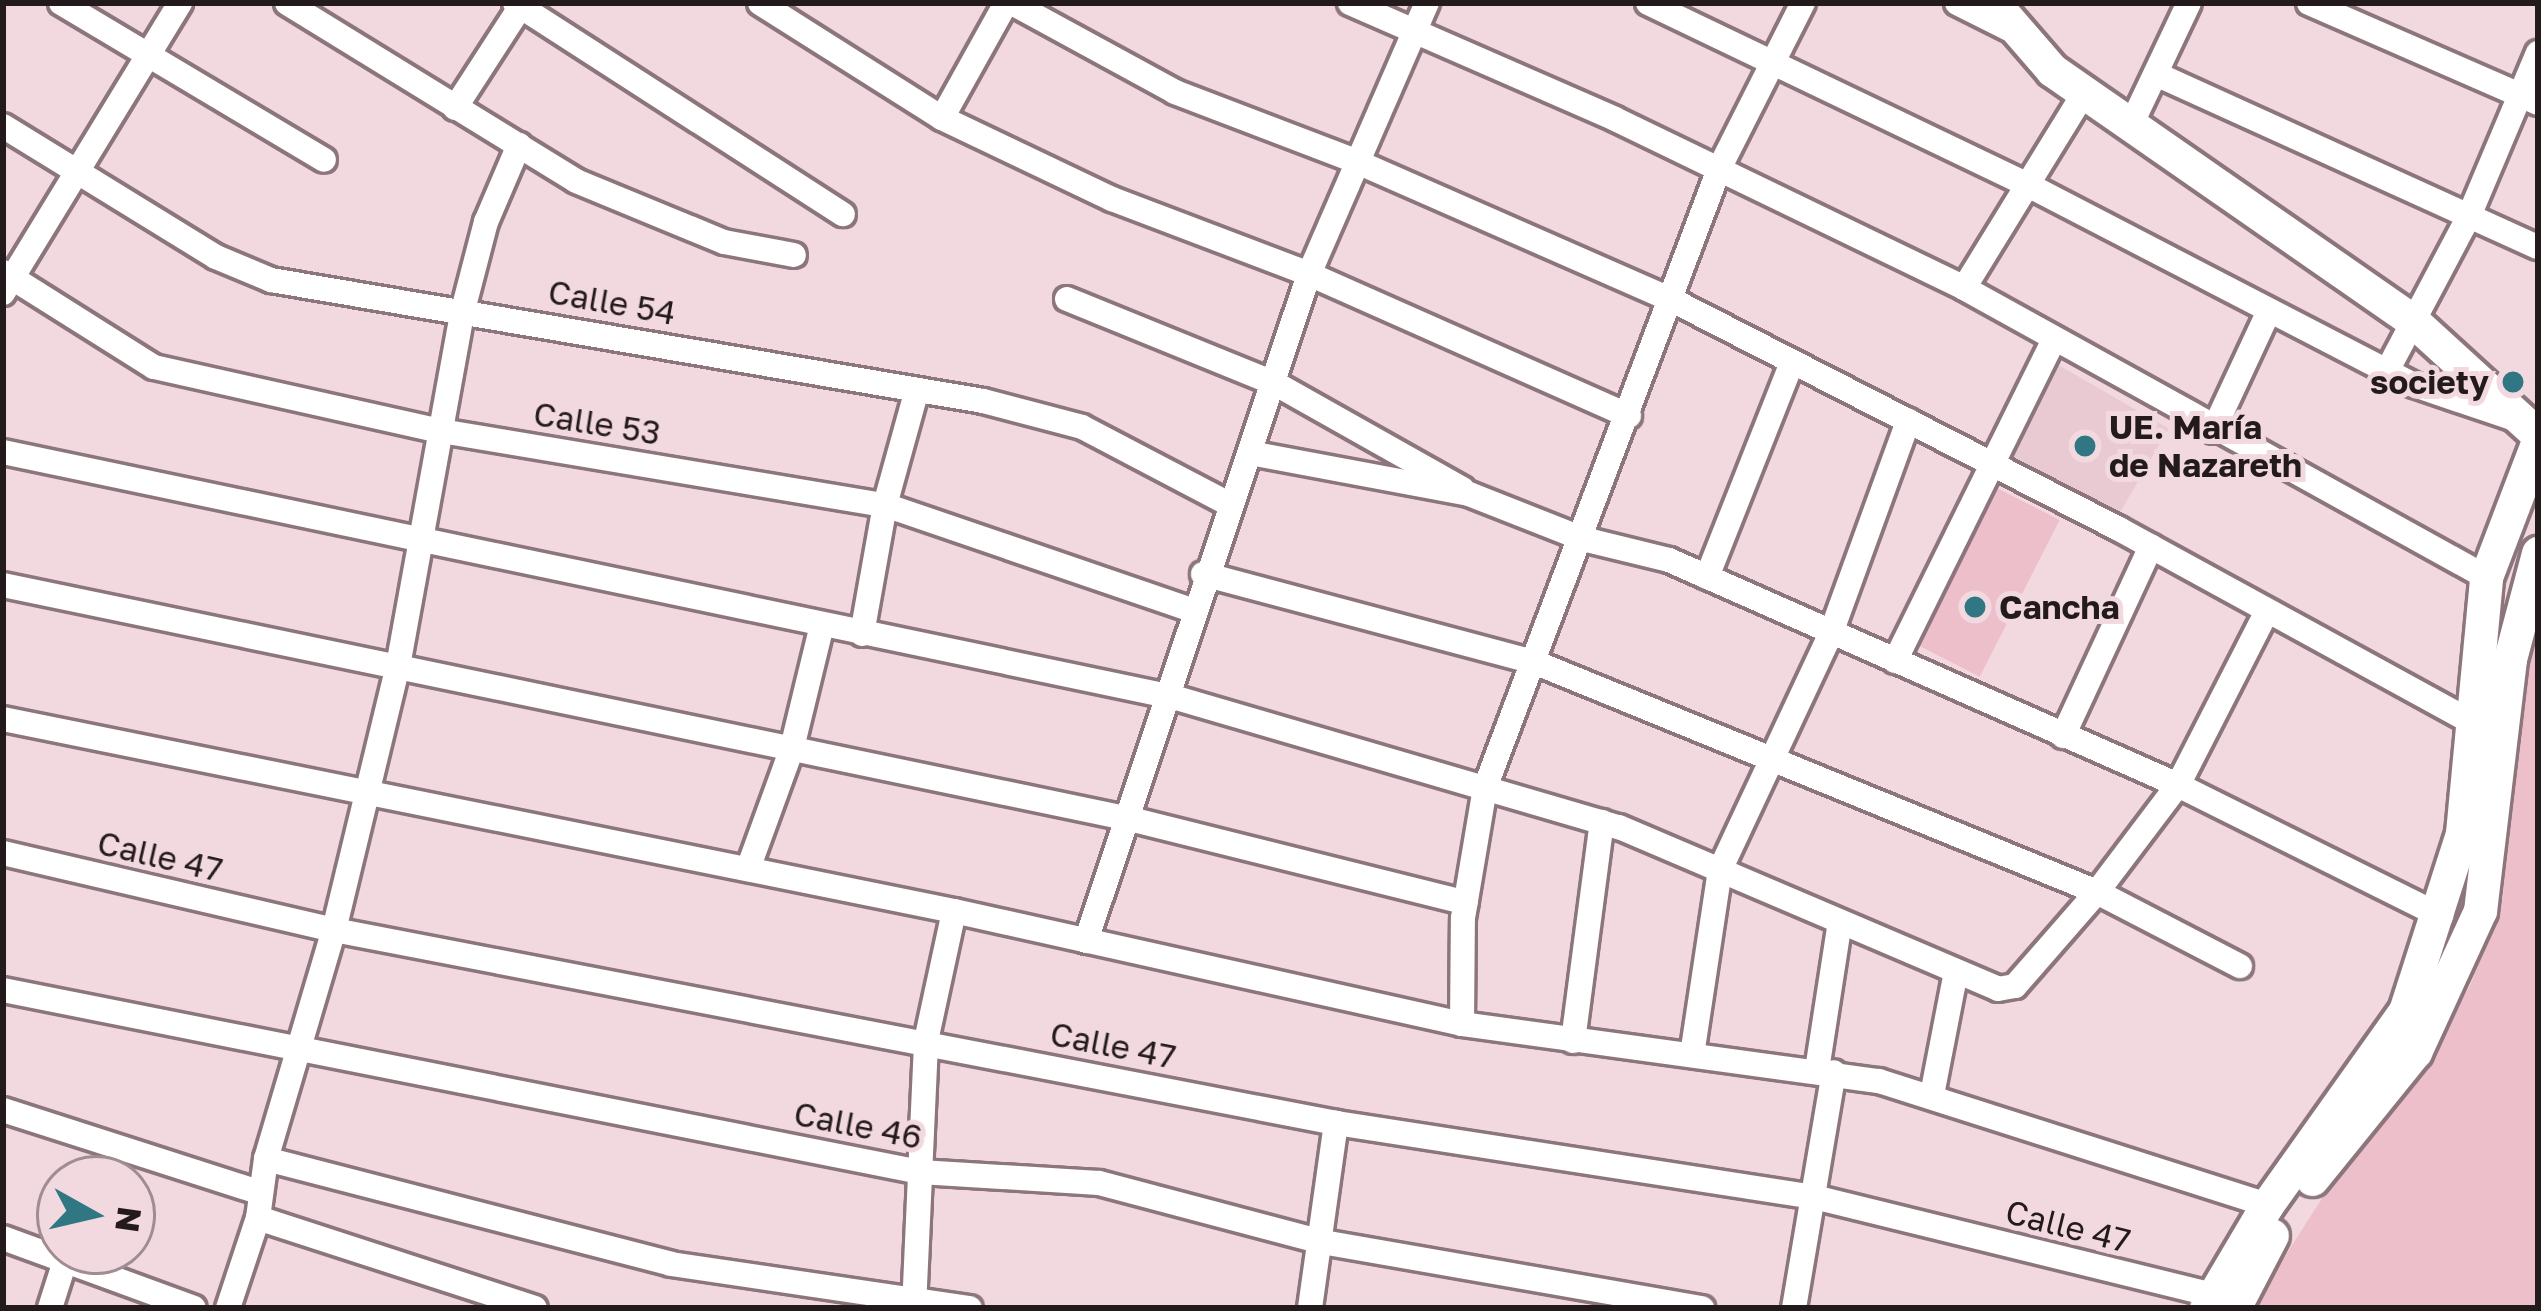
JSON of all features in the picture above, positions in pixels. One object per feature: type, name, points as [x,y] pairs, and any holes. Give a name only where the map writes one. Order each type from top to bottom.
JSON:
[{"type":"street","points":[[61,3],[324,160]]},
{"type":"street","points":[[6,281],[180,3]]},
{"type":"street","points":[[287,3],[576,181],[724,242],[794,255]]},
{"type":"street","points":[[760,3],[942,118],[1112,199],[1309,274],[1629,416]]},
{"type":"street","points":[[942,118],[1009,3],[1175,92],[1353,160],[1672,300],[2151,546],[2469,721]]},
{"type":"street","points":[[1350,3],[1414,28],[1964,288],[2213,431],[2486,577]]},
{"type":"street","points":[[1086,941],[1174,697],[1202,574],[1276,384],[1309,274],[1353,160],[1427,3]]},
{"type":"street","points":[[1648,3],[2028,185],[2268,314],[2535,439]]},
{"type":"street","points":[[1462,1024],[1466,903],[1485,788],[1583,539],[1718,170],[1803,3]]},
{"type":"street","points":[[1957,3],[2023,36]]},
{"type":"street","points":[[1994,3],[2084,93],[2413,320],[2535,439]]},
{"type":"street","points":[[2131,127],[2189,3]]},
{"type":"street","points":[[2309,3],[2529,99]]},
{"type":"street","points":[[455,109],[519,4],[843,214]]},
{"type":"street","points":[[2387,371],[2529,99],[2538,53]]},
{"type":"street","points":[[2156,74],[2538,247]]},
{"type":"street","points":[[1964,288],[2084,93]]},
{"type":"street","name":"Calle 54","points":[[3,126],[216,257],[272,280],[917,390],[1082,427],[1227,503]]},
{"type":"street","points":[[227,1308],[260,1206],[266,1159],[334,930],[398,666],[463,310],[486,223],[519,146]]},
{"type":"street","name":"Calle 53","points":[[6,281],[154,367],[441,430],[884,505],[1195,610]]},
{"type":"street","points":[[1066,299],[1276,384],[1469,494],[1583,539],[1707,578],[2178,785],[2441,916]]},
{"type":"street","points":[[2213,431],[2268,314]]},
{"type":"street","points":[[1895,661],[2053,341]]},
{"type":"street","points":[[1707,578],[1792,362]]},
{"type":"street","points":[[862,634],[884,505],[917,390]]},
{"type":"street","points":[[1692,1055],[1720,870],[1831,633],[1908,421]]},
{"type":"street","points":[[2216,1303],[2267,1205],[2405,1011],[2441,916],[2462,833],[2486,577],[2535,439]]},
{"type":"street","points":[[3,452],[420,544],[1174,697],[1602,821],[1998,989],[2014,986],[2097,892],[2178,785],[2267,611]]},
{"type":"street","points":[[1250,453],[1469,494]]},
{"type":"street","points":[[2063,736],[2151,546]]},
{"type":"street","points":[[2216,1303],[2415,1052],[2463,958],[2488,864],[2519,604],[2538,553]]},
{"type":"street","points":[[1202,574],[1534,662],[2097,892],[2240,966]]},
{"type":"street","points":[[3,585],[1130,819],[1466,903]]},
{"type":"street","points":[[748,869],[792,748],[822,625]]},
{"type":"street","points":[[3,719],[953,911],[1462,1024],[1826,1071],[1932,1095],[2267,1205]]},
{"type":"street","points":[[1573,1041],[1602,821]]},
{"type":"street","name":"Calle 47","points":[[3,854],[334,930],[1336,1123],[1814,1197],[2216,1303]]},
{"type":"street","points":[[914,1303],[926,1041],[953,911]]},
{"type":"street","points":[[1794,1308],[1814,1197],[1840,922]]},
{"type":"street","points":[[1932,1095],[1956,972]]},
{"type":"street","name":"Calle 46","points":[[3,990],[920,1172],[1099,1183],[1322,1242],[1702,1308]]},
{"type":"street","points":[[3,1110],[535,1308]]},
{"type":"street","points":[[1310,1308],[1336,1123]]},
{"type":"street","points":[[266,1159],[671,1264],[970,1308]]},
{"type":"street","points":[[3,1238],[36,1250]]},
{"type":"street","points":[[50,1308],[61,1275]]},
{"type":"street","points":[[103,1275],[194,1308]]},
{"type":"shaded area","name":"UE. María de Nazareth","points":[[2055,363],[2168,428],[2111,527],[1998,462]]},
{"type":"shaded area","points":[[1991,485],[2060,520],[1980,677],[1911,642]]},
{"type":"shaded area","points":[[2538,613],[2538,1308],[2252,1308],[2342,1167],[2425,1063],[2470,986],[2503,897],[2516,715]]},
{"type":"place","name":"society","points":[[2513,382]]},
{"type":"place","name":"UE. María de Nazareth","points":[[2085,446]]},
{"type":"place","name":"Cancha","points":[[1975,607]]}]
